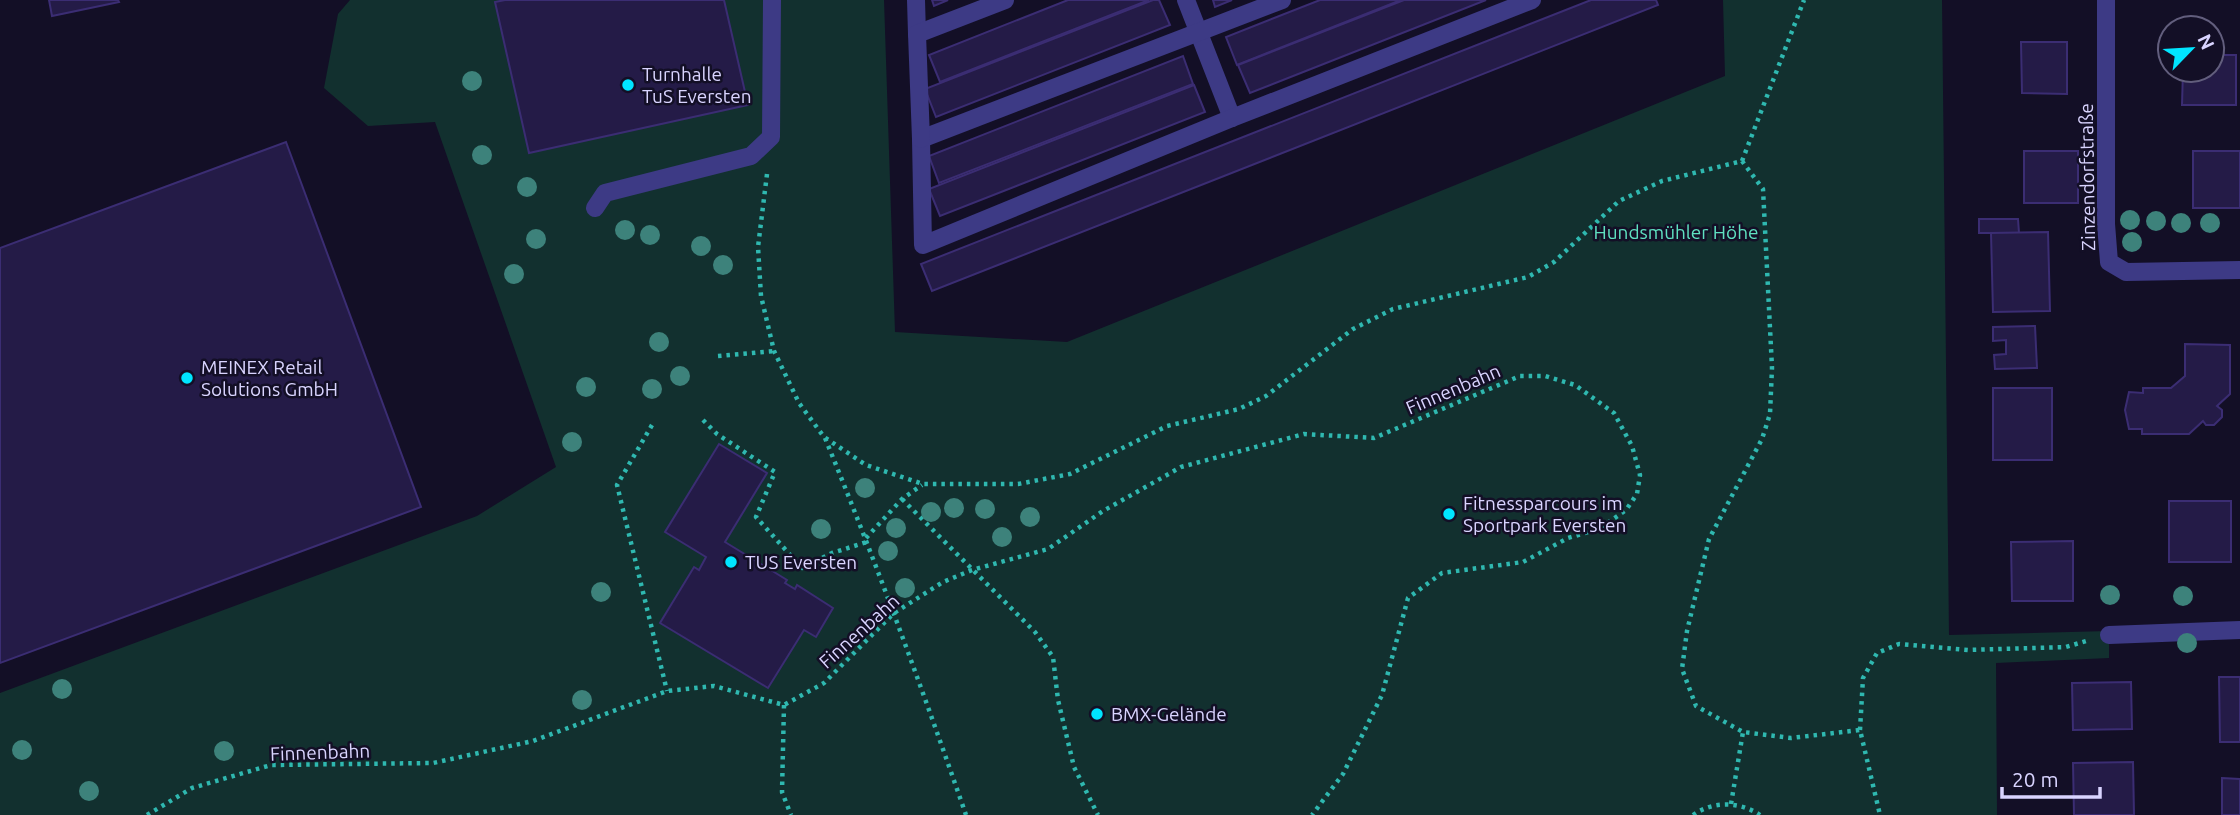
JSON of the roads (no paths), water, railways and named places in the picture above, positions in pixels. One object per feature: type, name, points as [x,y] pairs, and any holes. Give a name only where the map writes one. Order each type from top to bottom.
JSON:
[{"type":"street","points":[[595,208],[605,193],[751,156],[771,137],[772,0]]},
{"type":"street","points":[[916,0],[923,245],[1232,118],[1532,0]]},
{"type":"street","points":[[917,34],[1005,0]]},
{"type":"street","points":[[1186,0],[1232,118]]},
{"type":"street","points":[[921,139],[1282,0]]},
{"type":"street","name":"Zinzendorfstraße","points":[[2106,0],[2106,224],[2109,262],[2126,272],[2240,270]]},
{"type":"street","points":[[2109,635],[2240,630]]},
{"type":"place","name":"Turnhalle TuS Eversten","points":[[628,85]]},
{"type":"place","name":"MEINEX Retail Solutions GmbH","points":[[187,378]]},
{"type":"place","name":"Fitnessparcours im Sportpark Eversten","points":[[1449,514]]},
{"type":"place","name":"TUS Eversten","points":[[731,562]]},
{"type":"place","name":"BMX-Gelände","points":[[1097,714]]},
{"type":"park label","name":"Hundsmühler Höhe","points":[[1676,232]]}]
